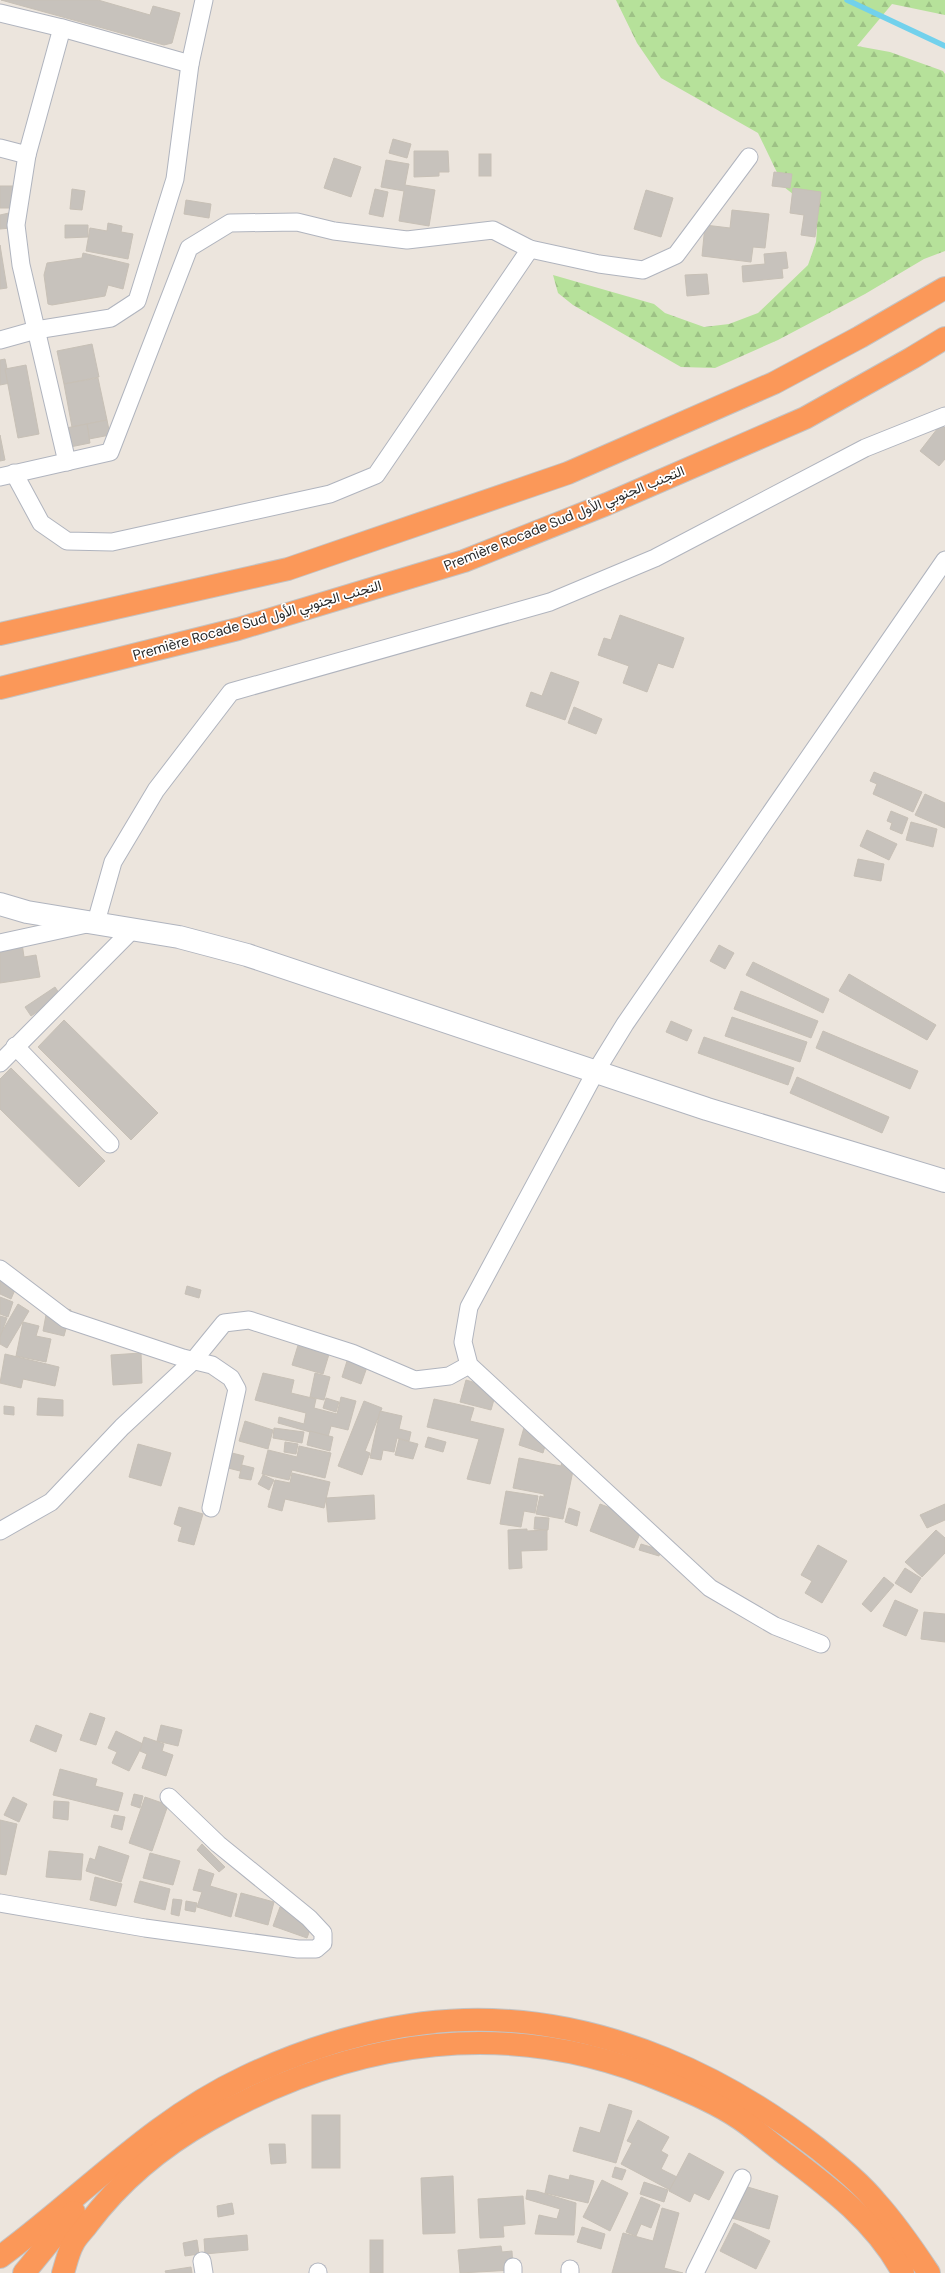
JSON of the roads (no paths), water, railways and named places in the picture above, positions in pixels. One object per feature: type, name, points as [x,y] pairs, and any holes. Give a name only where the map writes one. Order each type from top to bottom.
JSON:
[{"type":"highway","points":[[0,634],[288,569],[568,473],[774,383],[874,330],[945,288]]},
{"type":"highway","name":"Première Rocade Sud التجنب الجنوبي الأول","points":[[0,688],[238,629],[464,561],[607,504],[805,418],[945,338]]},
{"type":"highway","points":[[0,2258],[25,2239],[136,2145],[188,2108],[243,2078],[291,2057],[388,2029],[440,2022],[493,2020],[544,2026],[623,2043],[690,2069],[724,2086],[788,2126],[847,2173],[877,2203],[929,2273]]},
{"type":"highway","points":[[63,2273],[73,2244],[103,2204],[141,2165],[183,2135],[238,2104],[278,2085],[318,2070],[384,2052],[448,2044],[516,2043],[574,2052],[631,2067],[694,2094],[738,2118],[847,2203],[882,2239],[903,2273]]},
{"type":"highway","points":[[24,2273],[62,2225],[136,2145]]},
{"type":"highway","points":[[907,2243],[939,2273]]},
{"type":"main road","points":[[0,904],[27,912],[134,928],[207,943],[247,955],[707,1109],[945,1181]]},
{"type":"street","points":[[0,340],[36,330],[111,318],[137,301],[175,179],[190,64],[204,0]]},
{"type":"street","points":[[0,14],[62,28],[190,64]]},
{"type":"street","points":[[62,28],[28,155],[16,225],[20,266],[67,462]]},
{"type":"street","points":[[0,148],[28,155]]},
{"type":"street","points":[[530,249],[376,475],[330,494],[112,542],[67,541],[41,523],[7,475],[110,452],[189,248],[230,223],[297,222],[334,231],[407,240],[493,230],[530,249],[599,264],[643,270],[676,255],[749,157]]},
{"type":"street","points":[[0,943],[96,922],[113,862],[156,790],[231,692],[550,602],[655,558],[865,448],[945,416]]},
{"type":"street","points":[[821,1644],[775,1626],[710,1588],[469,1365],[463,1342],[469,1307],[596,1071],[625,1024],[945,560]]},
{"type":"street","points":[[0,1063],[15,1046],[44,1019],[134,928]]},
{"type":"street","points":[[15,1046],[110,1144]]},
{"type":"street","points":[[0,1269],[66,1319],[212,1366],[231,1378],[237,1389],[211,1508]]},
{"type":"street","points":[[0,1530],[51,1502],[122,1427],[193,1361],[224,1323],[249,1320],[352,1353],[415,1380],[449,1376],[469,1365]]},
{"type":"street","points":[[0,1903],[145,1928],[298,1949],[316,1949],[323,1944],[323,1933],[309,1918],[218,1844],[169,1797]]},
{"type":"street","points":[[694,2273],[742,2178]]},
{"type":"waterway","points":[[847,0],[945,46]]}]
